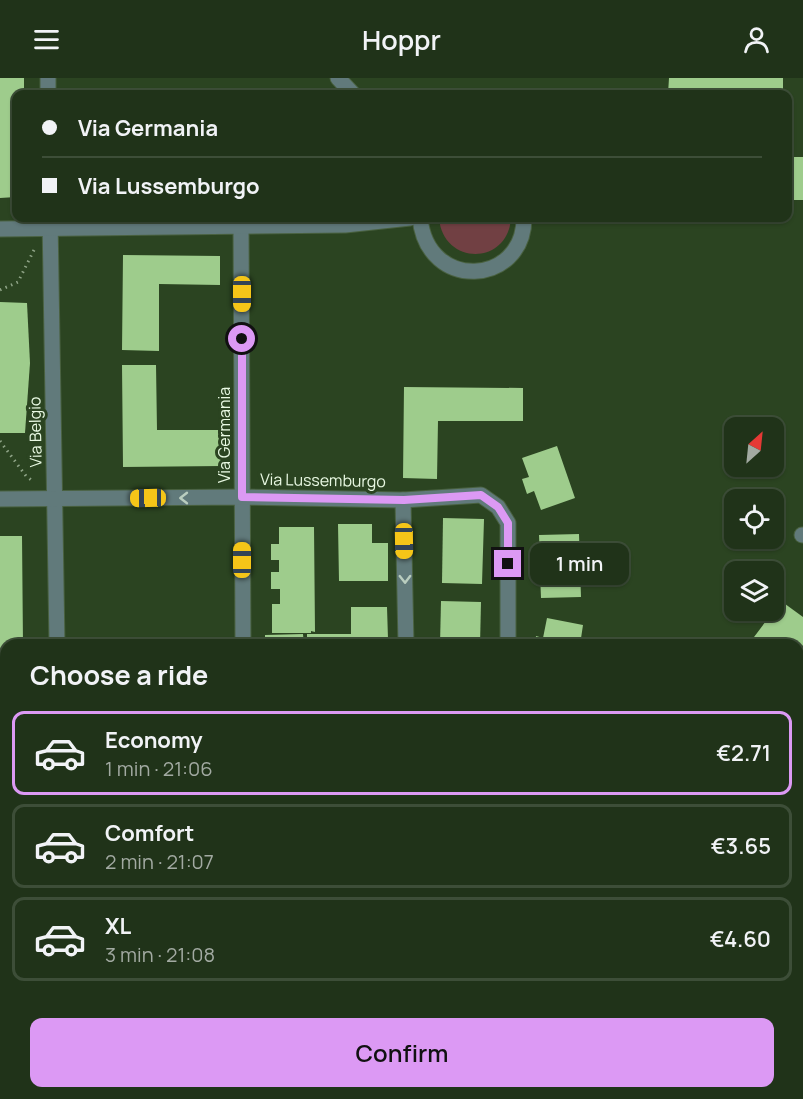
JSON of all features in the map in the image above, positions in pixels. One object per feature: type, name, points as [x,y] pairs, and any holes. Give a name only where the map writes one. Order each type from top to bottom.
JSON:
[{"type":"street","points":[[338,78],[349,90]]},
{"type":"street","points":[[0,229],[50,223],[242,226],[345,225],[373,222]]},
{"type":"street","points":[[420,222],[426,244],[435,256],[447,265],[476,272],[490,269],[503,262],[513,252],[521,240],[523,222]]},
{"type":"street","name":"Via Belgio","points":[[50,223],[57,639]]},
{"type":"street","name":"Via Germania","points":[[242,226],[243,639]]},
{"type":"street","name":"Via Lussemburgo","points":[[0,499],[242,497],[404,500],[481,495],[498,507],[508,523],[508,639]]},
{"type":"street","name":"Via Lussemburgo","points":[[404,500],[406,639]]},
{"type":"path","points":[[0,290],[18,282],[30,255],[50,223]]},
{"type":"path","points":[[0,441],[26,476],[54,499]]},
{"type":"shaded area","points":[[440,222],[510,222],[507,234],[499,245],[488,252],[475,254],[463,252],[452,245],[443,234]]},
{"type":"building","points":[[0,78],[24,78],[24,90],[12,90],[12,197],[0,198]]},
{"type":"building","points":[[669,78],[783,78],[783,90],[668,90]]},
{"type":"building","points":[[792,157],[803,157],[803,200],[792,200]]},
{"type":"building","points":[[123,255],[220,256],[220,285],[159,284],[159,351],[122,350]]},
{"type":"building","points":[[0,302],[27,303],[30,363],[25,433],[0,433]]},
{"type":"building","points":[[122,365],[156,365],[157,430],[222,430],[222,466],[123,467]]},
{"type":"building","points":[[404,387],[523,388],[523,421],[438,421],[437,479],[403,478]]},
{"type":"building","points":[[557,446],[575,498],[541,510],[534,491],[527,494],[522,479],[529,477],[522,458]]},
{"type":"building","points":[[443,518],[484,519],[482,584],[442,583]]},
{"type":"building","points":[[338,524],[372,524],[372,543],[388,543],[388,581],[339,581]]},
{"type":"building","points":[[279,527],[314,527],[315,632],[272,633],[272,604],[280,604],[280,589],[271,589],[271,572],[279,572],[279,560],[271,560],[271,544],[279,544]]},
{"type":"building","points":[[579,534],[581,597],[541,598],[540,573],[535,573],[534,559],[540,559],[539,535]]},
{"type":"building","points":[[0,536],[22,536],[23,639],[0,639]]},
{"type":"building","points":[[441,601],[481,602],[480,639],[440,639]]},
{"type":"building","points":[[784,603],[803,617],[803,639],[752,639],[766,621],[784,621]]},
{"type":"building","points":[[351,607],[387,607],[388,639],[307,639],[307,634],[351,634]]},
{"type":"building","points":[[547,618],[583,625],[581,639],[536,639],[536,636],[543,638]]},
{"type":"building","points":[[303,634],[303,639],[265,639],[265,635]]},
{"type":"route","points":[[242,339],[242,497],[404,500],[481,495],[498,507],[508,523],[508,564]]}]
